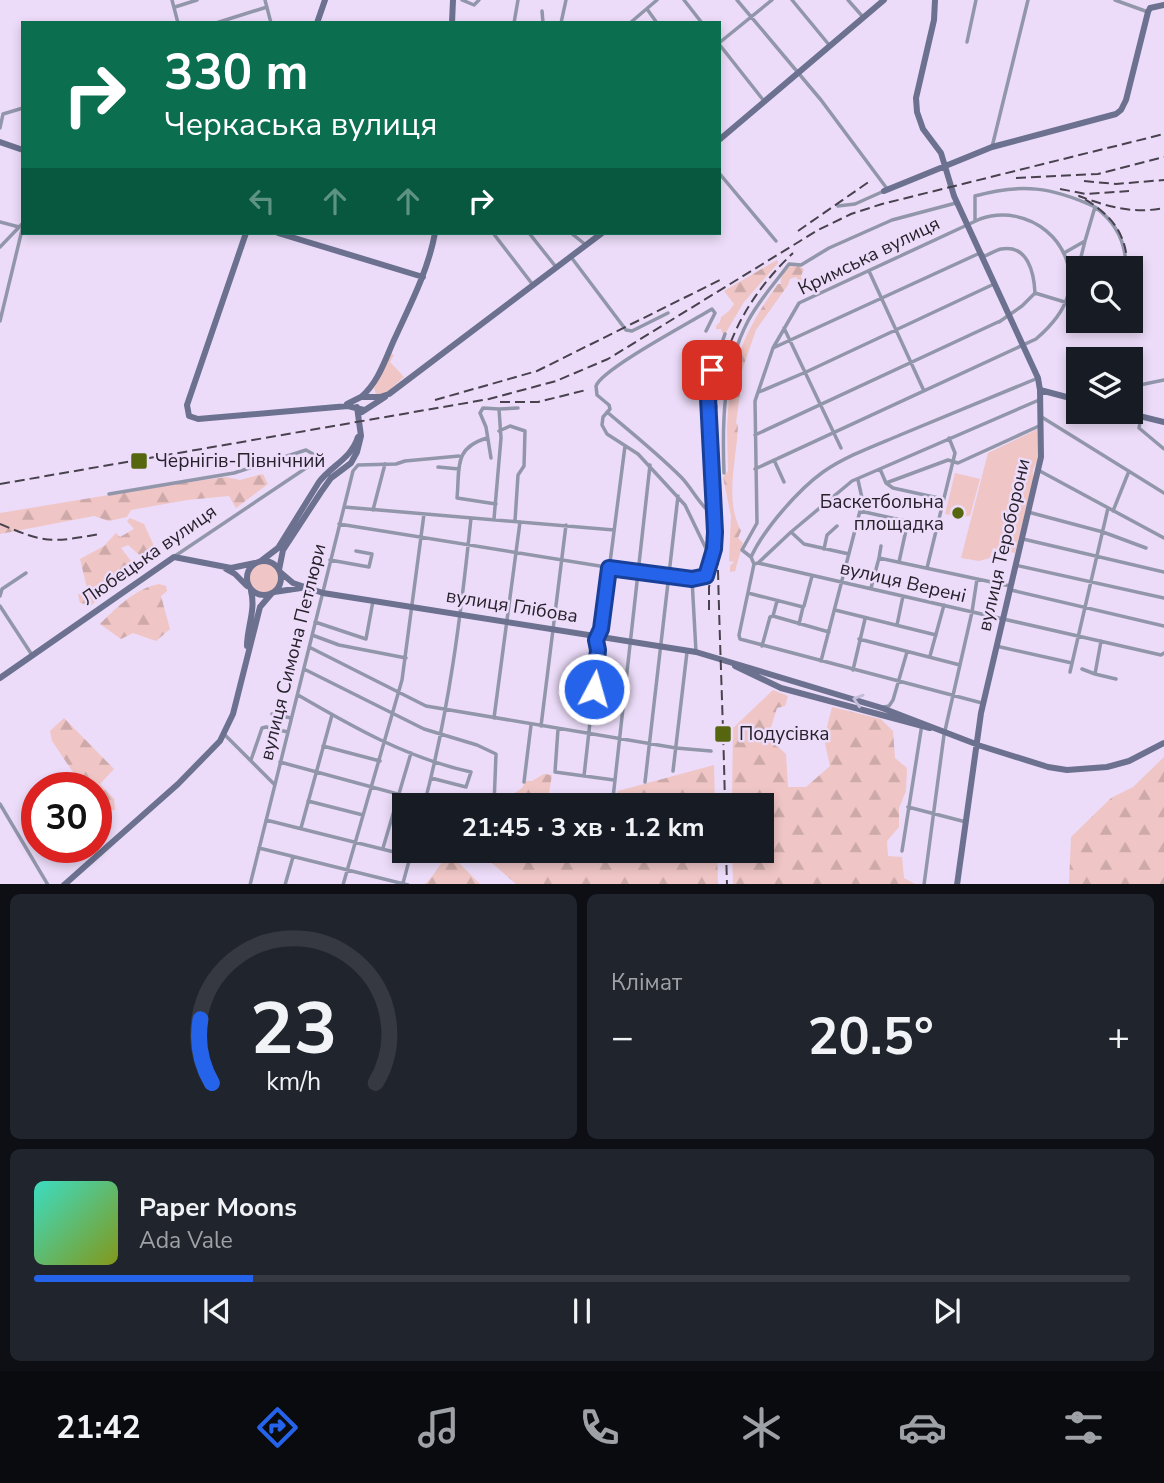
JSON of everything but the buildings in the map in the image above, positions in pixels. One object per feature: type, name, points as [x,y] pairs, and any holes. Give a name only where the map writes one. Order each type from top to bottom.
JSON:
[{"type":"main road","points":[[319,21],[325,0]]},
{"type":"main road","points":[[452,21],[453,0]]},
{"type":"main road","points":[[721,138],[884,0]]},
{"type":"main road","name":"вулиця Тероборони","points":[[935,0],[934,20],[916,105],[921,123],[941,153],[957,203],[1043,391],[1040,400],[1042,447],[1038,470],[983,703],[957,884]]},
{"type":"main road","points":[[886,190],[992,147],[1108,117],[1121,110],[1126,100],[1149,10],[1164,5]]},
{"type":"main road","points":[[0,142],[21,149]]},
{"type":"main road","points":[[245,235],[194,385],[187,413],[192,418],[341,406],[361,407],[389,394],[586,245],[593,236]]},
{"type":"main road","points":[[285,235],[423,277]]},
{"type":"main road","points":[[247,655],[248,628],[254,605],[247,574],[258,562],[278,548],[324,475],[352,451],[361,407],[423,277],[435,235]]},
{"type":"main road","points":[[373,386],[375,395],[380,397]]},
{"type":"main road","points":[[1043,391],[1066,397]]},
{"type":"main road","points":[[361,407],[389,394]]},
{"type":"main road","points":[[64,884],[178,784],[224,734],[233,713],[260,607],[280,585],[283,550],[331,478],[354,459],[360,441],[361,407]]},
{"type":"main road","points":[[1143,417],[1164,422]]},
{"type":"main road","points":[[174,557],[235,568],[258,562],[272,563],[280,571]]},
{"type":"main road","name":"Любецька вулиця","points":[[0,678],[174,557]]},
{"type":"main road","points":[[221,567],[236,574],[250,589],[262,595],[273,593]]},
{"type":"main road","name":"вулиця Глібова","points":[[280,571],[290,582],[323,593],[686,650],[727,662]]},
{"type":"main road","name":"вулиця Глібова","points":[[273,593],[303,588]]},
{"type":"main road","points":[[727,662],[883,708],[922,725]]},
{"type":"main road","points":[[727,662],[792,691],[933,728],[1031,762],[1067,770],[1085,770],[1129,761],[1164,743]]},
{"type":"main road","points":[[792,691],[796,681]]},
{"type":"main road","points":[[830,702],[832,692]]},
{"type":"street","points":[[172,0],[178,21]]},
{"type":"street","points":[[175,7],[197,0]]},
{"type":"street","points":[[265,0],[270,21]]},
{"type":"street","points":[[462,0],[474,5],[479,0]]},
{"type":"street","points":[[514,21],[518,0]]},
{"type":"street","points":[[561,21],[565,0]]},
{"type":"street","points":[[632,21],[657,0]]},
{"type":"street","points":[[684,0],[700,21]]},
{"type":"street","points":[[737,0],[799,72],[886,190],[855,204],[838,206]]},
{"type":"street","points":[[721,42],[772,0]]},
{"type":"street","points":[[792,0],[830,46]]},
{"type":"street","points":[[848,0],[863,17]]},
{"type":"street","points":[[967,42],[976,0]]},
{"type":"street","points":[[992,147],[1028,0]]},
{"type":"street","points":[[1115,0],[1149,10],[1152,0]]},
{"type":"street","points":[[222,21],[267,7]]},
{"type":"street","points":[[647,9],[656,21]]},
{"type":"street","points":[[542,11],[543,21]]},
{"type":"street","points":[[721,47],[764,101]]},
{"type":"street","points":[[0,128],[3,114],[21,109]]},
{"type":"street","points":[[721,175],[776,241]]},
{"type":"street","points":[[975,221],[975,196],[1005,187],[1051,191],[1095,207],[1110,220],[1118,232],[1125,256]]},
{"type":"street","points":[[724,473],[724,395],[732,361],[748,321],[789,264],[801,265],[829,248],[892,220],[957,203]]},
{"type":"street","points":[[1081,256],[1095,207]]},
{"type":"street","name":"Кримська вулиця","points":[[751,557],[742,550],[757,523],[755,401],[773,348],[799,303],[995,214],[1028,219],[1049,233],[1063,253]]},
{"type":"street","points":[[0,222],[21,225]]},
{"type":"street","points":[[0,247],[21,225]]},
{"type":"street","points":[[0,321],[21,225]]},
{"type":"street","points":[[495,235],[533,285]]},
{"type":"street","points":[[531,235],[556,268]]},
{"type":"street","points":[[574,235],[586,245]]},
{"type":"street","points":[[1066,267],[1063,253],[1085,241]]},
{"type":"street","points":[[755,435],[999,322],[1035,293],[1033,270],[1030,262],[1014,249],[1000,249],[985,256],[980,253],[773,348]]},
{"type":"street","points":[[570,257],[626,330],[632,331],[668,313]]},
{"type":"street","points":[[869,271],[924,391]]},
{"type":"street","points":[[759,392],[994,284]]},
{"type":"street","points":[[755,469],[1036,339],[1049,328],[1066,302],[1035,293]]},
{"type":"street","points":[[706,331],[715,313],[712,309],[630,358],[596,383],[597,395],[609,405],[602,425],[607,434],[650,466],[678,496],[711,559]]},
{"type":"street","points":[[784,328],[841,448]]},
{"type":"street","points":[[340,524],[609,568],[702,578],[706,576],[711,559],[715,532],[708,398],[712,370],[725,334]]},
{"type":"street","points":[[756,563],[751,557],[758,541],[784,509],[821,474],[881,443],[1038,378]]},
{"type":"street","points":[[1143,384],[1164,380]]},
{"type":"street","points":[[983,703],[762,646],[740,639],[738,635],[756,563],[838,492],[858,479],[1040,400]]},
{"type":"street","points":[[491,458],[481,410],[518,408]]},
{"type":"street","points":[[494,519],[501,438],[499,409]]},
{"type":"street","points":[[607,412],[675,471],[712,514]]},
{"type":"street","points":[[1040,416],[1164,493]]},
{"type":"street","points":[[1140,424],[1139,428],[1164,449]]},
{"type":"street","points":[[886,483],[948,460],[958,463],[1041,425]]},
{"type":"street","points":[[494,718],[516,552],[518,475],[524,466],[525,431],[510,426],[499,431]]},
{"type":"street","points":[[487,438],[472,442],[459,456],[457,498],[496,504]]},
{"type":"street","points":[[927,568],[953,462],[954,449],[949,438]]},
{"type":"street","points":[[584,776],[598,650],[596,640],[603,617],[625,445]]},
{"type":"street","name":"Любецька вулиця","points":[[108,494],[234,473],[306,450],[311,451],[314,457],[312,464],[174,557]]},
{"type":"street","name":"вулиця Симона Петлюри","points":[[250,884],[354,471],[358,464],[396,464],[459,456]]},
{"type":"street","points":[[774,460],[784,482]]},
{"type":"street","points":[[373,510],[385,464]]},
{"type":"street","points":[[613,793],[650,466]]},
{"type":"street","points":[[438,467],[460,469]]},
{"type":"street","points":[[880,469],[886,483],[893,488],[943,499]]},
{"type":"street","points":[[1038,470],[1164,538]]},
{"type":"street","points":[[1113,511],[1129,471]]},
{"type":"street","points":[[821,661],[860,511],[862,498],[858,479]]},
{"type":"street","points":[[645,782],[678,496]]},
{"type":"street","points":[[343,507],[614,530]]},
{"type":"street","points":[[1070,672],[1108,508]]},
{"type":"street","points":[[860,511],[937,528]]},
{"type":"street","points":[[1028,512],[1101,531],[1146,548]]},
{"type":"street","points":[[343,884],[399,691],[424,514]]},
{"type":"street","points":[[427,793],[446,710],[461,614],[471,518]]},
{"type":"street","points":[[899,562],[908,522]]},
{"type":"street","points":[[541,726],[566,525]]},
{"type":"street","points":[[824,549],[827,535],[838,526]]},
{"type":"street","points":[[791,531],[804,544],[849,554]]},
{"type":"street","points":[[1022,539],[1164,572]]},
{"type":"street","points":[[870,589],[881,546]]},
{"type":"street","points":[[188,548],[187,554],[191,560]]},
{"type":"street","points":[[330,560],[369,567],[372,554],[356,551]]},
{"type":"street","points":[[879,558],[977,579],[1164,626]]},
{"type":"street","name":"вулиця Верені","points":[[756,563],[1161,655],[1164,653]]},
{"type":"street","points":[[1015,565],[1164,598]]},
{"type":"street","points":[[0,596],[2,589],[26,573]]},
{"type":"street","points":[[799,624],[812,576]]},
{"type":"street","points":[[692,579],[696,652]]},
{"type":"street","points":[[924,884],[945,732],[977,579]]},
{"type":"street","points":[[748,593],[803,608]]},
{"type":"street","points":[[896,626],[903,596]]},
{"type":"street","points":[[315,622],[366,639],[373,601]]},
{"type":"street","points":[[762,646],[777,601]]},
{"type":"street","points":[[0,606],[32,655]]},
{"type":"street","points":[[930,656],[944,606]]},
{"type":"street","points":[[835,610],[936,635]]},
{"type":"street","points":[[773,616],[829,632]]},
{"type":"street","points":[[853,670],[865,619]]},
{"type":"street","points":[[312,635],[339,645],[405,658]]},
{"type":"street","points":[[859,639],[960,665]]},
{"type":"street","points":[[1095,674],[1101,641]]},
{"type":"street","points":[[309,646],[426,706],[618,739],[711,751]]},
{"type":"street","points":[[996,646],[1072,663]]},
{"type":"street","points":[[673,771],[686,650]]},
{"type":"street","points":[[883,708],[889,706],[893,700],[907,651]]},
{"type":"street","points":[[304,669],[325,677],[393,715],[496,754],[494,793]]},
{"type":"street","points":[[1082,669],[1116,679]]},
{"type":"street","points":[[298,695],[384,744],[435,763],[471,772],[466,787],[431,778]]},
{"type":"street","points":[[272,714],[291,718]]},
{"type":"street","points":[[300,829],[332,715]]},
{"type":"street","points":[[524,782],[531,724]]},
{"type":"street","points":[[902,851],[922,725]]},
{"type":"street","points":[[251,761],[261,729],[267,727],[288,732]]},
{"type":"street","points":[[558,729],[555,772],[614,780]]},
{"type":"street","points":[[224,734],[275,785]]},
{"type":"street","points":[[323,746],[380,761]]},
{"type":"street","points":[[399,793],[411,753]]},
{"type":"street","points":[[280,762],[392,793]]},
{"type":"street","points":[[308,801],[363,815]]},
{"type":"street","points":[[0,804],[48,884]]},
{"type":"street","points":[[908,807],[966,822]]},
{"type":"street","points":[[383,849],[392,817]]},
{"type":"street","points":[[266,820],[392,851]]},
{"type":"street","points":[[260,848],[405,884],[409,863]]},
{"type":"street","points":[[287,884],[293,857]]},
{"type":"street","points":[[382,884],[383,878]]},
{"type":"green space","points":[[777,260],[778,263],[744,302],[723,335],[721,329],[716,329],[716,326],[734,304],[724,291]]},
{"type":"green space","points":[[795,264],[804,269],[802,281],[796,277],[790,279],[756,330],[738,382],[731,383],[739,355],[755,319],[778,284],[781,284],[784,272]]},
{"type":"green space","points":[[390,353],[394,355],[390,362],[404,377],[384,395],[376,394],[374,388]]},
{"type":"green space","points":[[740,393],[732,492],[736,519],[741,531],[738,538],[743,543],[735,571],[730,572],[730,566],[734,562],[729,561],[731,516],[723,477],[728,471],[729,395]]},
{"type":"green space","points":[[1038,429],[1039,457],[1033,470],[1033,481],[1015,553],[993,548],[990,558],[979,561],[961,558],[988,453]]},
{"type":"green space","points":[[955,473],[980,479],[970,516],[945,514]]},
{"type":"green space","points":[[263,474],[268,484],[236,508],[229,496],[187,500],[131,510],[127,517],[109,521],[94,516],[0,534],[0,513],[181,483],[226,477],[240,480]]},
{"type":"green space","points":[[130,518],[144,524],[154,546],[147,551],[144,559],[128,545],[121,548],[138,570],[91,605],[80,603],[78,595],[87,588],[80,559],[104,546],[116,533],[120,537],[134,529],[127,521]]},
{"type":"green space","points":[[264,563],[275,567],[279,578],[275,589],[264,593],[253,589],[249,578],[253,567]]},
{"type":"green space","points":[[159,584],[166,586],[167,591],[161,596],[170,629],[156,641],[133,633],[121,639],[100,624],[134,594]]},
{"type":"green space","points":[[773,690],[788,696],[785,706],[777,708],[769,734],[786,754],[788,787],[806,787],[830,766],[824,739],[832,707],[881,719],[893,731],[895,758],[907,768],[906,791],[899,808],[899,827],[887,841],[888,856],[902,857],[904,878],[915,884],[733,884],[732,863],[774,863],[774,793],[732,793],[733,728]]},
{"type":"green space","points":[[64,718],[114,769],[111,772],[73,772],[52,741],[50,731]]},
{"type":"green space","points":[[1164,757],[1164,884],[1069,884],[1071,837],[1111,798],[1133,787]]},
{"type":"green space","points":[[714,765],[715,793],[617,793]]},
{"type":"green space","points":[[544,774],[552,775],[549,793],[515,793],[526,781],[532,781]]},
{"type":"green space","points":[[442,863],[459,863],[480,884],[425,884]]},
{"type":"green space","points":[[492,863],[717,863],[718,884],[516,884]]},
{"type":"railway","points":[[0,484],[489,399],[556,381],[608,359],[818,230],[851,214],[1164,134]]},
{"type":"railway","points":[[1016,178],[1098,174],[1164,157]]},
{"type":"railway","points":[[1084,181],[1116,184],[1164,180]]},
{"type":"railway","points":[[798,231],[870,181]]},
{"type":"railway","points":[[1060,189],[1086,194],[1129,191]]},
{"type":"railway","points":[[1126,256],[1124,244],[1115,225],[1099,209],[1079,196],[1121,208],[1164,208]]},
{"type":"railway","points":[[725,793],[715,459],[719,387],[727,353],[740,321],[758,292],[793,253]]},
{"type":"railway","points":[[435,400],[537,371],[724,278]]},
{"type":"railway","points":[[500,402],[538,402],[586,390]]},
{"type":"railway","points":[[0,524],[48,540],[99,534]]},
{"type":"railway","points":[[709,610],[709,587],[713,571]]},
{"type":"railway","points":[[726,863],[727,884]]},
{"type":"place","name":"Чернігів-Північний","points":[[139,461]]},
{"type":"place","name":"Баскетбольна площадка","points":[[958,513]]},
{"type":"place","name":"Подусівка","points":[[723,734]]},
{"type":"route","points":[[594,689],[598,650],[596,640],[601,629],[609,568],[692,579],[706,576],[714,549],[715,532],[708,398],[712,370]]}]
